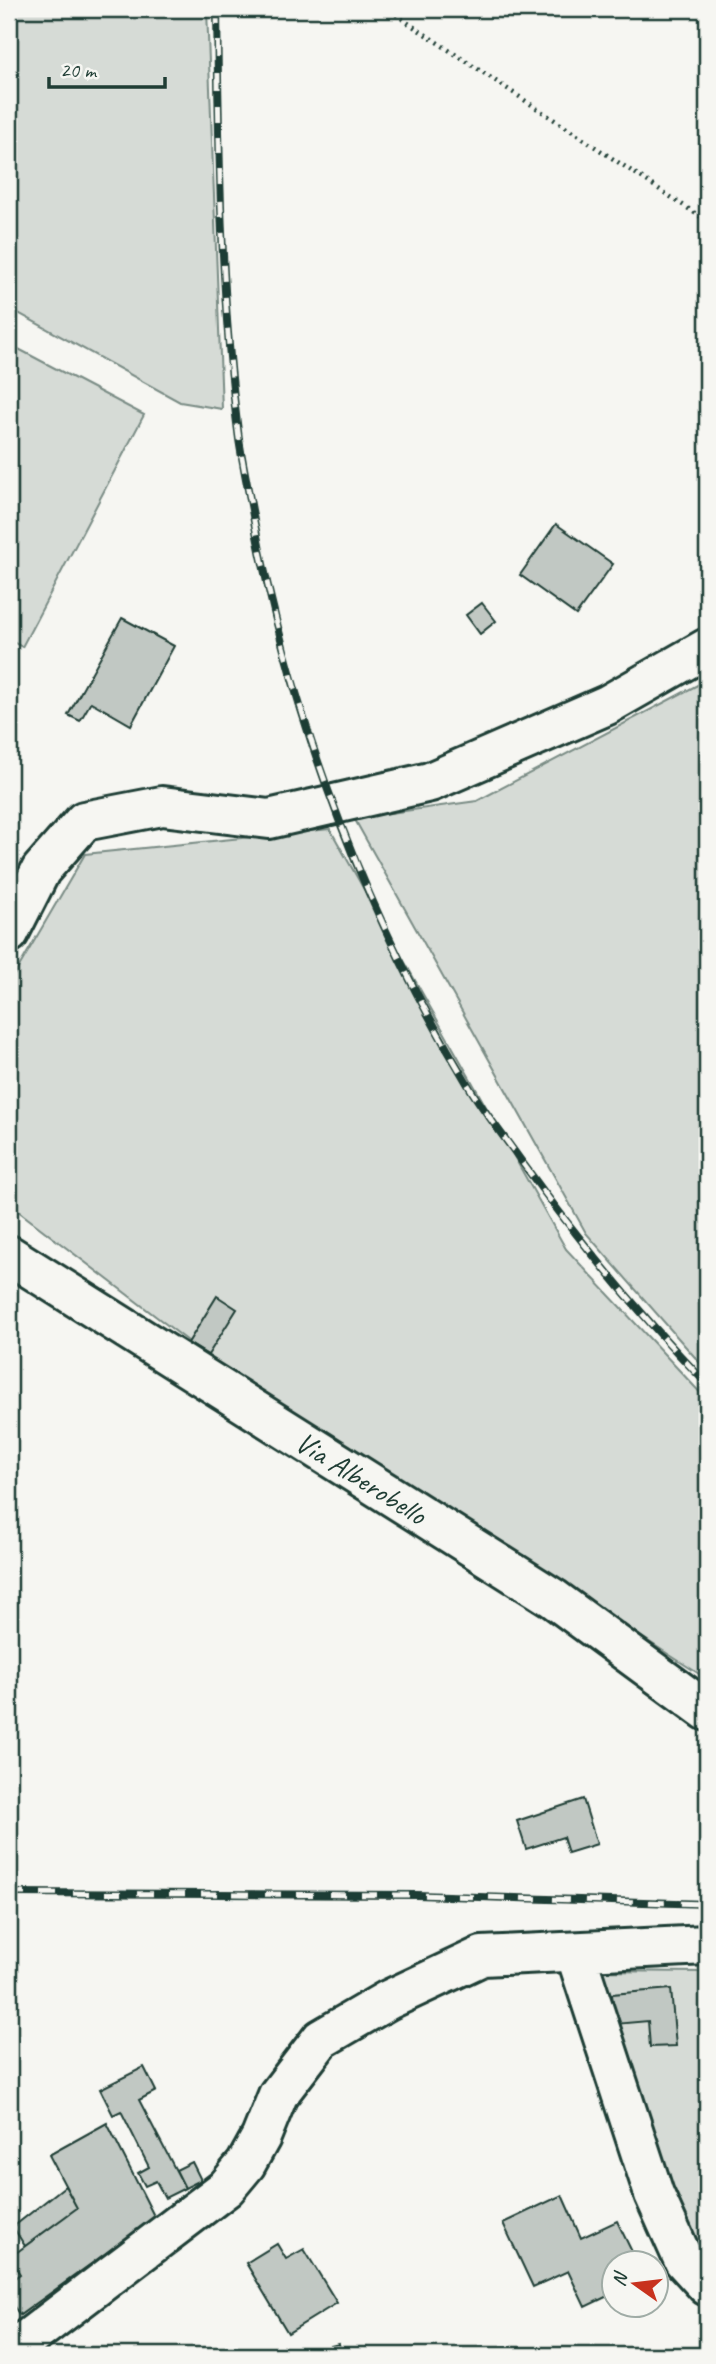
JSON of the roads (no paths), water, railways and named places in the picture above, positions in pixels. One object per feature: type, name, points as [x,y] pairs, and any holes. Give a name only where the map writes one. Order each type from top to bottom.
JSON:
[{"type":"street","points":[[9,933],[41,870],[83,821],[162,806],[269,819],[430,782],[607,705],[707,648]]},
{"type":"street","name":"Via Alberobello","points":[[9,1255],[553,1598],[707,1711]]},
{"type":"street","points":[[9,2353],[226,2188],[246,2164],[261,2137],[278,2095],[320,2039],[388,2000],[482,1956],[707,1945]]},
{"type":"street","points":[[575,1952],[654,2194],[684,2261],[707,2286]]},
{"type":"railway","points":[[217,9],[224,278],[239,439],[270,596],[289,670],[337,815],[398,955],[476,1099],[586,1246],[633,1303],[707,1384]]},
{"type":"railway","points":[[9,1893],[417,1895],[707,1904]]}]
